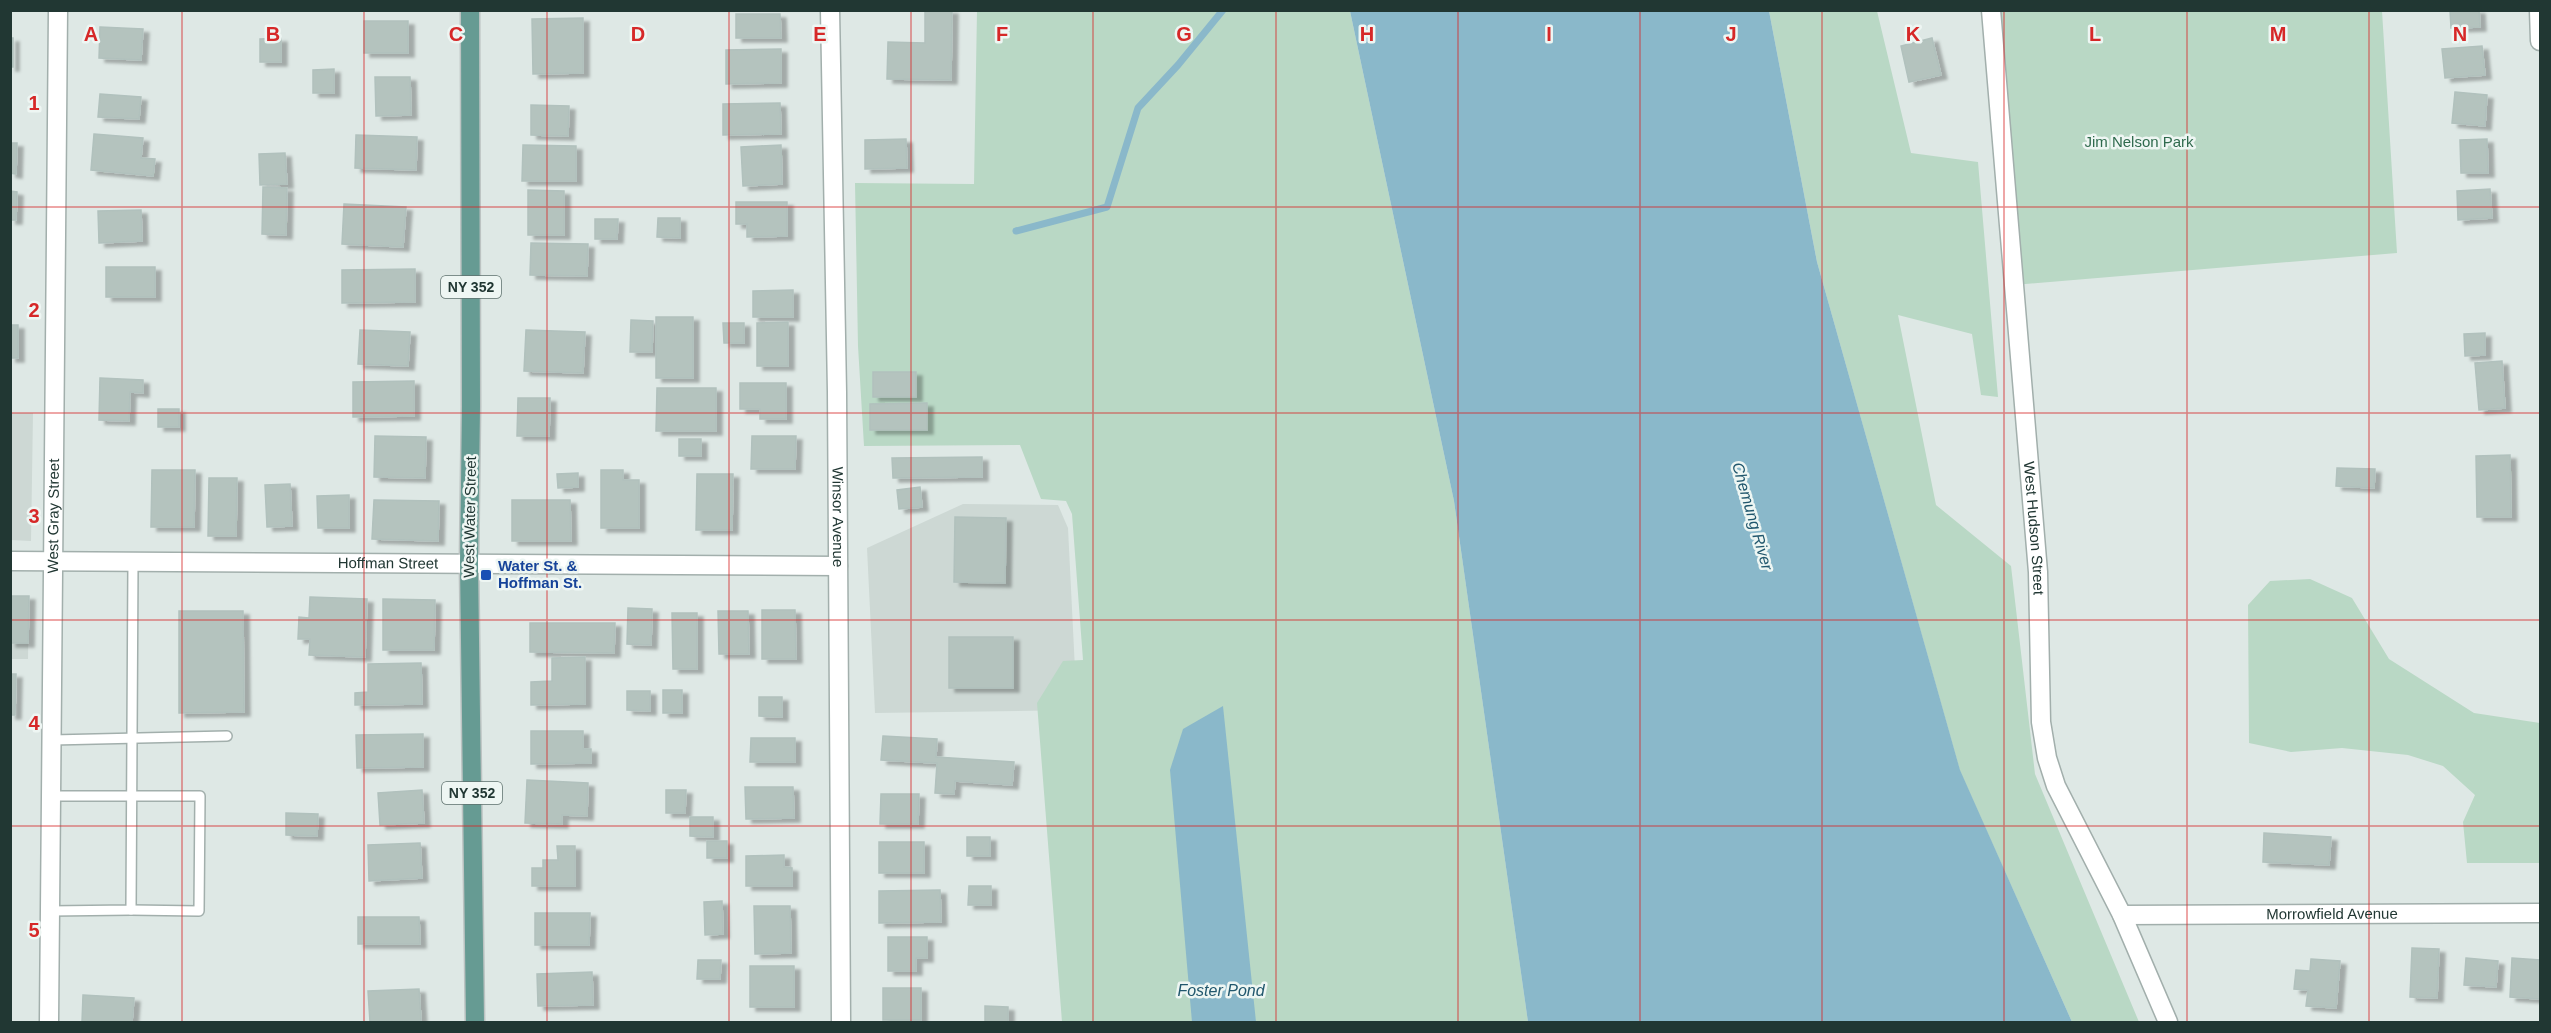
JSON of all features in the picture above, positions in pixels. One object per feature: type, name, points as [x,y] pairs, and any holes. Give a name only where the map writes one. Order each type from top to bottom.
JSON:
[{"type":"main road","name":"West Water Street","points":[[470,10],[469,563],[475,1023]]},
{"type":"street","name":"West Gray Street","points":[[49,1023],[58,10]]},
{"type":"street","name":"Winsor Avenue","points":[[830,10],[837,370],[841,1023]]},
{"type":"street","name":"West Hudson Street","points":[[1990,10],[2038,572],[2041,722],[2056,786],[2122,915],[2168,1023]]},
{"type":"street","points":[[2539,10],[2541,40]]},
{"type":"street","name":"Hoffman Street","points":[[10,561],[838,566]]},
{"type":"street","name":"Morrowfield Avenue","points":[[2122,915],[2541,913]]},
{"type":"lane","points":[[131,910],[133,562]]},
{"type":"lane","points":[[52,740],[132,740],[227,736]]},
{"type":"lane","points":[[50,911],[200,911],[200,796],[52,796]]},
{"type":"shaded area","points":[[11,413],[33,413],[31,541],[11,540]]},
{"type":"shaded area","points":[[963,504],[1058,505],[1068,528],[1077,710],[875,713],[867,548]]},
{"type":"shaded area","points":[[11,596],[29,596],[28,659],[11,659]]},
{"type":"green space","points":[[977,11],[1350,11],[1454,501],[1528,1022],[1062,1022],[1037,703],[1063,661],[1083,660],[1072,514],[1066,501],[1041,499],[1020,445],[864,446],[858,346],[855,183],[974,184]]},
{"type":"green space","points":[[1769,11],[1877,11],[1911,153],[1978,162],[1998,397],[1981,395],[1972,334],[1898,315],[1936,505],[2011,566],[2035,774],[2139,1022],[2072,1022],[1960,771],[1817,262]]},
{"type":"green space","name":"Jim Nelson Park","points":[[1991,11],[2382,11],[2397,253],[2014,285]]},
{"type":"green space","points":[[2310,579],[2352,598],[2389,659],[2474,713],[2540,723],[2540,863],[2467,863],[2463,822],[2475,795],[2443,766],[2408,755],[2342,748],[2291,752],[2249,743],[2248,605],[2270,581]]},
{"type":"water","name":"Chemung River","points":[[1350,11],[1769,11],[1817,262],[1960,770],[2072,1022],[1528,1022],[1454,501]]},
{"type":"water","name":"Foster Pond","points":[[1223,706],[1256,1022],[1192,1022],[1170,770],[1183,729]]},
{"type":"building","points":[[925,10],[952,10],[951,80],[887,79],[888,42],[925,43]]},
{"type":"building","points":[[2450,10],[2479,10],[2480,27],[2451,28]]},
{"type":"building","points":[[736,14],[780,14],[781,38],[736,38]]},
{"type":"building","points":[[583,18],[583,73],[533,74],[532,19]]},
{"type":"building","points":[[364,21],[408,21],[408,53],[364,53]]},
{"type":"building","points":[[100,27],[143,29],[141,60],[99,58]]},
{"type":"building","points":[[10,38],[13,38],[13,67],[10,67]]},
{"type":"building","points":[[281,38],[281,62],[260,62],[260,39]]},
{"type":"building","points":[[1932,38],[1941,75],[1909,82],[1901,46]]},
{"type":"building","points":[[2482,46],[2485,75],[2445,78],[2442,49]]},
{"type":"building","points":[[781,49],[781,83],[726,84],[726,50]]},
{"type":"building","points":[[334,69],[334,93],[313,93],[313,70]]},
{"type":"building","points":[[375,77],[410,77],[411,115],[376,116]]},
{"type":"building","points":[[2455,92],[2487,95],[2485,126],[2452,123]]},
{"type":"building","points":[[100,94],[141,97],[139,119],[98,117]]},
{"type":"building","points":[[780,103],[781,134],[723,135],[723,104]]},
{"type":"building","points":[[531,105],[569,106],[568,136],[531,135]]},
{"type":"building","points":[[94,134],[143,138],[141,158],[155,159],[153,176],[91,170]]},
{"type":"building","points":[[356,135],[417,137],[416,170],[355,168]]},
{"type":"building","points":[[906,139],[907,168],[865,169],[865,140]]},
{"type":"building","points":[[2487,139],[2488,173],[2461,173],[2460,140]]},
{"type":"building","points":[[10,143],[17,143],[16,174],[10,173]]},
{"type":"building","points":[[523,145],[576,146],[576,181],[522,181]]},
{"type":"building","points":[[781,145],[782,184],[743,186],[741,147]]},
{"type":"building","points":[[285,153],[287,184],[260,185],[259,154]]},
{"type":"building","points":[[263,187],[287,188],[286,235],[262,234]]},
{"type":"building","points":[[2490,189],[2492,218],[2458,220],[2457,191]]},
{"type":"building","points":[[528,190],[564,191],[564,235],[528,235]]},
{"type":"building","points":[[10,191],[17,192],[16,220],[10,220]]},
{"type":"building","points":[[736,202],[787,202],[787,236],[747,237],[747,224],[736,224]]},
{"type":"building","points":[[344,204],[406,207],[403,247],[342,244]]},
{"type":"building","points":[[141,210],[142,241],[99,243],[98,211]]},
{"type":"building","points":[[658,218],[680,218],[680,238],[657,237]]},
{"type":"building","points":[[595,219],[618,219],[617,239],[595,239]]},
{"type":"building","points":[[531,243],[588,244],[587,276],[530,275]]},
{"type":"building","points":[[106,267],[155,267],[155,297],[106,297]]},
{"type":"building","points":[[415,269],[415,302],[342,303],[342,270]]},
{"type":"building","points":[[793,290],[793,317],[753,317],[753,291]]},
{"type":"building","points":[[656,317],[693,317],[693,378],[656,378]]},
{"type":"building","points":[[631,320],[653,321],[652,352],[630,352]]},
{"type":"building","points":[[788,322],[788,366],[757,366],[757,323]]},
{"type":"building","points":[[723,323],[744,323],[744,343],[724,343]]},
{"type":"building","points":[[10,325],[18,325],[18,358],[10,358]]},
{"type":"building","points":[[360,330],[410,332],[408,366],[358,364]]},
{"type":"building","points":[[526,330],[585,332],[583,373],[524,371]]},
{"type":"building","points":[[2485,333],[2485,355],[2465,356],[2464,334]]},
{"type":"building","points":[[2502,361],[2505,408],[2479,410],[2475,363]]},
{"type":"building","points":[[873,372],[916,372],[916,397],[873,397]]},
{"type":"building","points":[[100,378],[143,380],[143,393],[130,392],[129,421],[99,420]]},
{"type":"building","points":[[414,381],[414,416],[353,417],[353,382]]},
{"type":"building","points":[[740,383],[786,383],[786,419],[760,419],[760,409],[740,409]]},
{"type":"building","points":[[657,388],[716,388],[716,431],[656,431]]},
{"type":"building","points":[[518,398],[550,398],[549,436],[517,436]]},
{"type":"building","points":[[927,403],[927,430],[870,430],[870,404]]},
{"type":"building","points":[[158,409],[179,409],[179,427],[158,427]]},
{"type":"building","points":[[375,436],[426,437],[425,478],[374,477]]},
{"type":"building","points":[[752,436],[796,436],[795,469],[751,469]]},
{"type":"building","points":[[679,439],[701,439],[701,456],[679,456]]},
{"type":"building","points":[[2510,455],[2511,517],[2477,517],[2476,456]]},
{"type":"building","points":[[982,457],[982,477],[893,478],[892,458]]},
{"type":"building","points":[[2337,468],[2375,469],[2374,488],[2336,486]]},
{"type":"building","points":[[152,470],[195,470],[194,527],[151,527]]},
{"type":"building","points":[[601,470],[623,470],[623,480],[639,480],[639,528],[601,528]]},
{"type":"building","points":[[578,473],[578,487],[558,488],[557,474]]},
{"type":"building","points":[[697,474],[733,474],[732,530],[696,530]]},
{"type":"building","points":[[209,478],[237,478],[236,536],[208,536]]},
{"type":"building","points":[[290,484],[292,526],[267,527],[265,485]]},
{"type":"building","points":[[920,487],[922,507],[899,509],[897,490]]},
{"type":"building","points":[[349,495],[349,528],[318,528],[317,496]]},
{"type":"building","points":[[374,500],[439,501],[438,541],[372,539]]},
{"type":"building","points":[[512,500],[570,500],[571,541],[512,541]]},
{"type":"building","points":[[955,517],[1006,518],[1005,583],[954,582]]},
{"type":"building","points":[[10,596],[29,596],[28,643],[10,643]]},
{"type":"building","points":[[310,597],[367,599],[365,657],[309,655],[310,639],[298,639],[299,617],[309,618]]},
{"type":"building","points":[[383,599],[435,600],[434,650],[383,650]]},
{"type":"building","points":[[628,608],[652,609],[651,645],[627,644]]},
{"type":"building","points":[[762,610],[795,610],[796,659],[762,659]]},
{"type":"building","points":[[179,611],[243,611],[244,712],[179,713]]},
{"type":"building","points":[[718,611],[748,611],[749,654],[719,654]]},
{"type":"building","points":[[672,613],[697,613],[697,669],[673,669]]},
{"type":"building","points":[[530,623],[615,623],[614,653],[530,652]]},
{"type":"building","points":[[949,637],[1013,637],[1013,688],[949,688]]},
{"type":"building","points":[[585,657],[585,704],[531,705],[531,682],[552,681],[552,658]]},
{"type":"building","points":[[421,663],[422,704],[355,705],[355,693],[368,692],[368,664]]},
{"type":"building","points":[[10,674],[16,674],[15,715],[10,715]]},
{"type":"building","points":[[663,690],[682,690],[682,713],[663,713]]},
{"type":"building","points":[[627,691],[650,691],[650,711],[627,710]]},
{"type":"building","points":[[759,697],[782,697],[782,717],[759,716]]},
{"type":"building","points":[[531,731],[583,731],[583,749],[591,749],[591,763],[531,764]]},
{"type":"building","points":[[423,734],[423,767],[357,768],[356,735]]},
{"type":"building","points":[[883,736],[937,739],[936,757],[1014,762],[1012,785],[955,781],[954,794],[935,793],[937,763],[881,760]]},
{"type":"building","points":[[751,738],[795,738],[795,762],[750,762]]},
{"type":"building","points":[[527,780],[588,783],[587,816],[562,815],[562,824],[525,823]]},
{"type":"building","points":[[745,787],[793,787],[794,818],[746,819]]},
{"type":"building","points":[[422,790],[424,823],[380,825],[378,793]]},
{"type":"building","points":[[666,790],[686,790],[685,813],[666,813]]},
{"type":"building","points":[[881,794],[919,794],[918,824],[880,824]]},
{"type":"building","points":[[286,813],[318,814],[317,836],[286,835]]},
{"type":"building","points":[[690,817],[713,817],[713,837],[690,836]]},
{"type":"building","points":[[2264,833],[2331,837],[2329,865],[2263,862]]},
{"type":"building","points":[[967,837],[990,837],[990,856],[967,856]]},
{"type":"building","points":[[707,841],[727,841],[727,858],[707,858]]},
{"type":"building","points":[[879,842],[924,842],[924,873],[879,873]]},
{"type":"building","points":[[420,843],[422,878],[369,881],[368,845]]},
{"type":"building","points":[[557,846],[575,846],[575,886],[532,886],[532,868],[543,868],[543,860],[558,860]]},
{"type":"building","points":[[784,855],[784,867],[792,868],[792,886],[746,886],[746,856]]},
{"type":"building","points":[[969,886],[991,886],[991,905],[968,905]]},
{"type":"building","points":[[940,890],[941,922],[879,923],[879,891]]},
{"type":"building","points":[[722,901],[723,934],[705,935],[704,902]]},
{"type":"building","points":[[754,906],[790,906],[791,953],[755,954]]},
{"type":"building","points":[[535,913],[590,913],[589,945],[535,945]]},
{"type":"building","points":[[358,917],[419,917],[420,944],[358,944]]},
{"type":"building","points":[[888,937],[927,937],[927,958],[916,958],[916,971],[888,971]]},
{"type":"building","points":[[2412,948],[2439,949],[2437,998],[2410,997]]},
{"type":"building","points":[[2466,958],[2498,961],[2496,987],[2464,985]]},
{"type":"building","points":[[2512,958],[2540,960],[2540,999],[2510,997]]},
{"type":"building","points":[[2311,959],[2340,961],[2336,1008],[2306,1006],[2308,990],[2294,989],[2296,970],[2310,971]]},
{"type":"building","points":[[698,960],[721,960],[720,979],[697,979]]},
{"type":"building","points":[[750,966],[794,966],[794,1007],[750,1007]]},
{"type":"building","points":[[592,972],[593,1005],[538,1006],[537,974]]},
{"type":"building","points":[[883,988],[921,988],[921,1020],[883,1020]]},
{"type":"building","points":[[419,989],[421,1021],[370,1022],[368,991]]},
{"type":"building","points":[[83,995],[134,998],[132,1022],[82,1022]]},
{"type":"building","points":[[985,1006],[1008,1007],[1008,1022],[985,1022]]},
{"type":"waterway","points":[[1016,231],[1107,207],[1138,108],[1178,65],[1223,10]]},
{"type":"place","name":"Water St. & Hoffman St.","points":[[486,575]]}]
